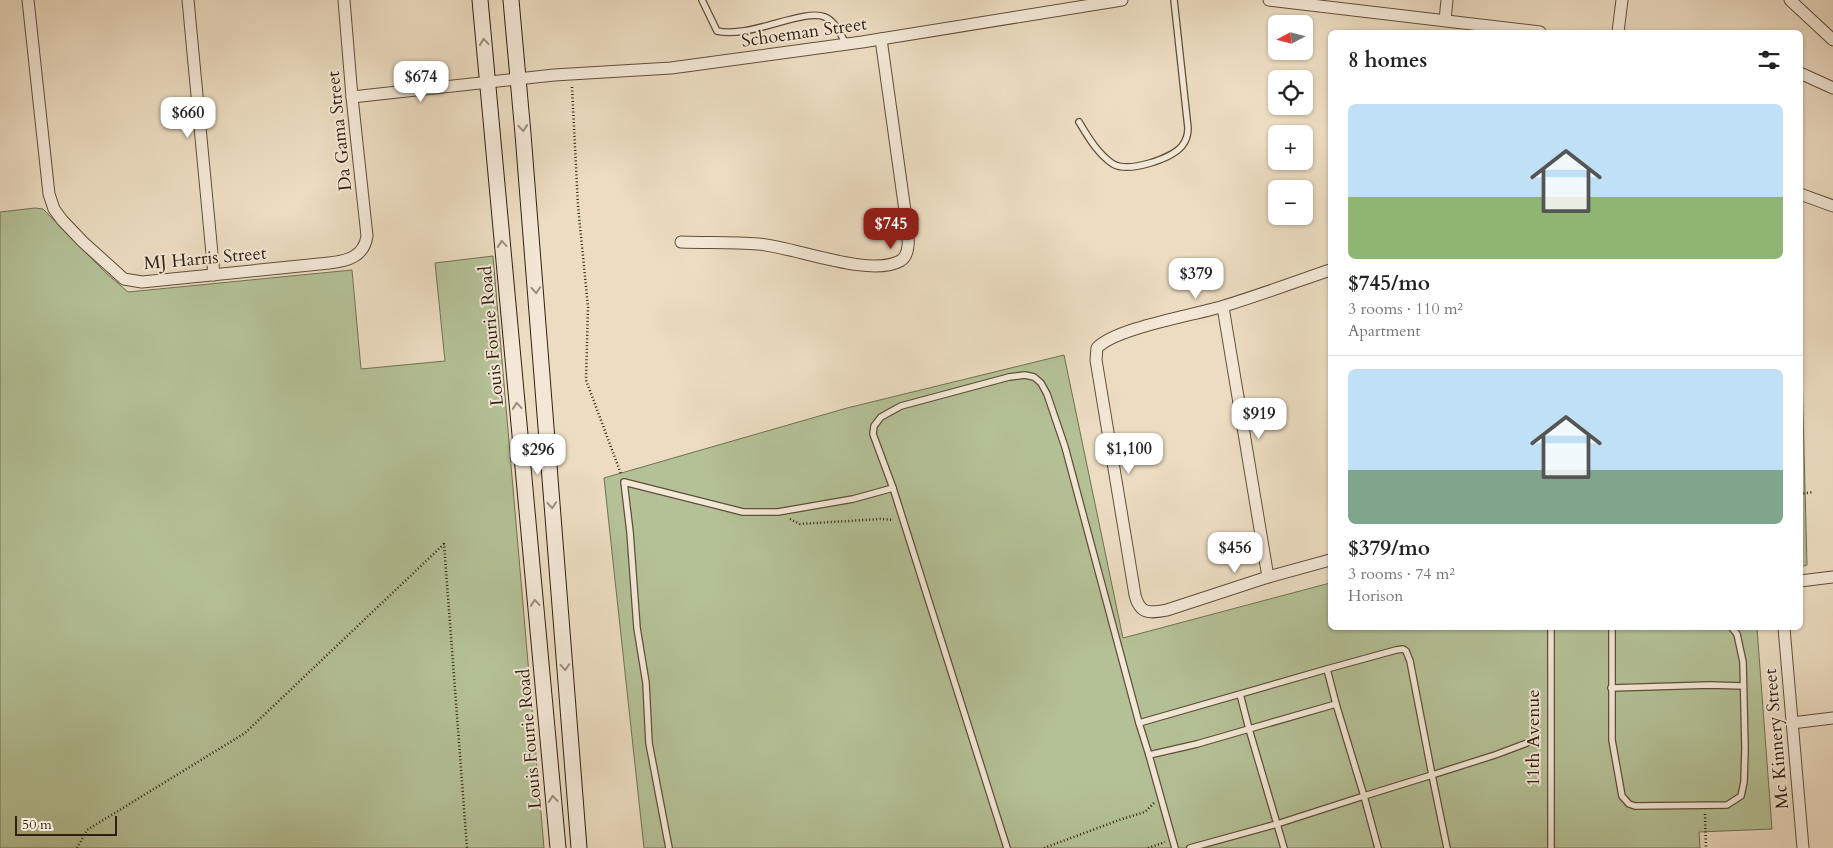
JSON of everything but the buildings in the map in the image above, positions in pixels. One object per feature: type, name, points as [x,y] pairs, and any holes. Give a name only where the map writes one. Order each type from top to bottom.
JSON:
[{"type":"main road","name":"Louis Fourie Road","points":[[480,0],[558,848]]},
{"type":"main road","points":[[511,0],[519,80],[579,848]]},
{"type":"street","name":"MJ Harris Street","points":[[28,0],[49,194],[54,209],[83,242],[124,278],[142,282],[214,275],[347,261],[358,254]]},
{"type":"street","points":[[188,0],[214,275]]},
{"type":"street","name":"Da Gama Street","points":[[344,0],[352,97],[368,236],[366,244],[358,254]]},
{"type":"street","name":"Schoeman Street","points":[[352,97],[554,75],[671,68],[881,39],[1122,0]]},
{"type":"street","points":[[1269,0],[1524,30]]},
{"type":"street","points":[[1445,20],[1447,0]]},
{"type":"street","points":[[1618,30],[1622,0]]},
{"type":"street","points":[[1790,0],[1833,40]]},
{"type":"street","points":[[681,242],[759,244],[861,265],[884,265],[902,259],[908,246],[906,218],[881,39]]},
{"type":"street","points":[[1803,74],[1833,88]]},
{"type":"street","points":[[1803,195],[1833,206]]},
{"type":"street","points":[[1328,271],[1223,307],[1129,331],[1110,338],[1097,348],[1096,360],[1138,605],[1151,613],[1167,610],[1268,577],[1328,561]]},
{"type":"street","points":[[1223,307],[1268,577]]},
{"type":"street","points":[[1803,581],[1833,577]]},
{"type":"street","name":"Mc Kinnery Street","points":[[1784,630],[1803,848]]},
{"type":"street","points":[[1792,723],[1833,718]]},
{"type":"lane","points":[[702,0],[717,31],[724,33],[758,29],[813,14],[825,16],[833,22],[846,44]]},
{"type":"lane","points":[[1079,122],[1092,143],[1114,164],[1134,167],[1165,158],[1181,147],[1187,137],[1188,128],[1174,0]]},
{"type":"lane","points":[[1007,848],[894,488],[873,434],[874,426],[881,417],[900,406],[1009,377],[1025,375],[1034,377],[1041,383],[1047,394],[1065,447],[1139,722],[1170,826],[1174,848]]},
{"type":"lane","points":[[669,848],[649,743],[646,683],[637,628],[630,532],[624,482],[743,512],[778,512],[894,488]]},
{"type":"lane","name":"11th Avenue","points":[[1551,630],[1551,848]]},
{"type":"lane","points":[[1612,630],[1612,740],[1622,796],[1629,804],[1635,806],[1727,805],[1741,796],[1744,782],[1745,756],[1743,662],[1740,643],[1734,630]]},
{"type":"lane","points":[[1139,722],[1403,649],[1410,660],[1447,848]]},
{"type":"lane","points":[[1327,669],[1378,848]]},
{"type":"lane","points":[[1611,688],[1743,686]]},
{"type":"lane","points":[[1240,694],[1284,848]]},
{"type":"lane","points":[[1150,755],[1197,744],[1336,704]]},
{"type":"lane","points":[[1190,848],[1277,824],[1495,756],[1527,743]]},
{"type":"path","points":[[571,75],[578,206],[588,307],[586,380],[624,482]]},
{"type":"path","points":[[1803,494],[1813,492]]},
{"type":"path","points":[[778,512],[800,524],[880,518],[904,521]]},
{"type":"path","points":[[77,848],[87,830],[245,733],[444,544],[467,848]]},
{"type":"path","points":[[1044,848],[1145,812],[1160,797]]},
{"type":"path","points":[[1705,805],[1706,848]]},
{"type":"path","points":[[1148,848],[1172,840]]},
{"type":"green space","points":[[35,208],[43,209],[105,272],[128,292],[352,270],[361,369],[445,361],[435,263],[493,256],[544,848],[0,848],[0,212]]},
{"type":"green space","points":[[1064,355],[1123,638],[1328,584],[1328,630],[1757,630],[1772,829],[1699,832],[1700,848],[644,848],[604,478],[847,408]]},
{"type":"green space","points":[[1803,412],[1807,565],[1803,566]]}]
